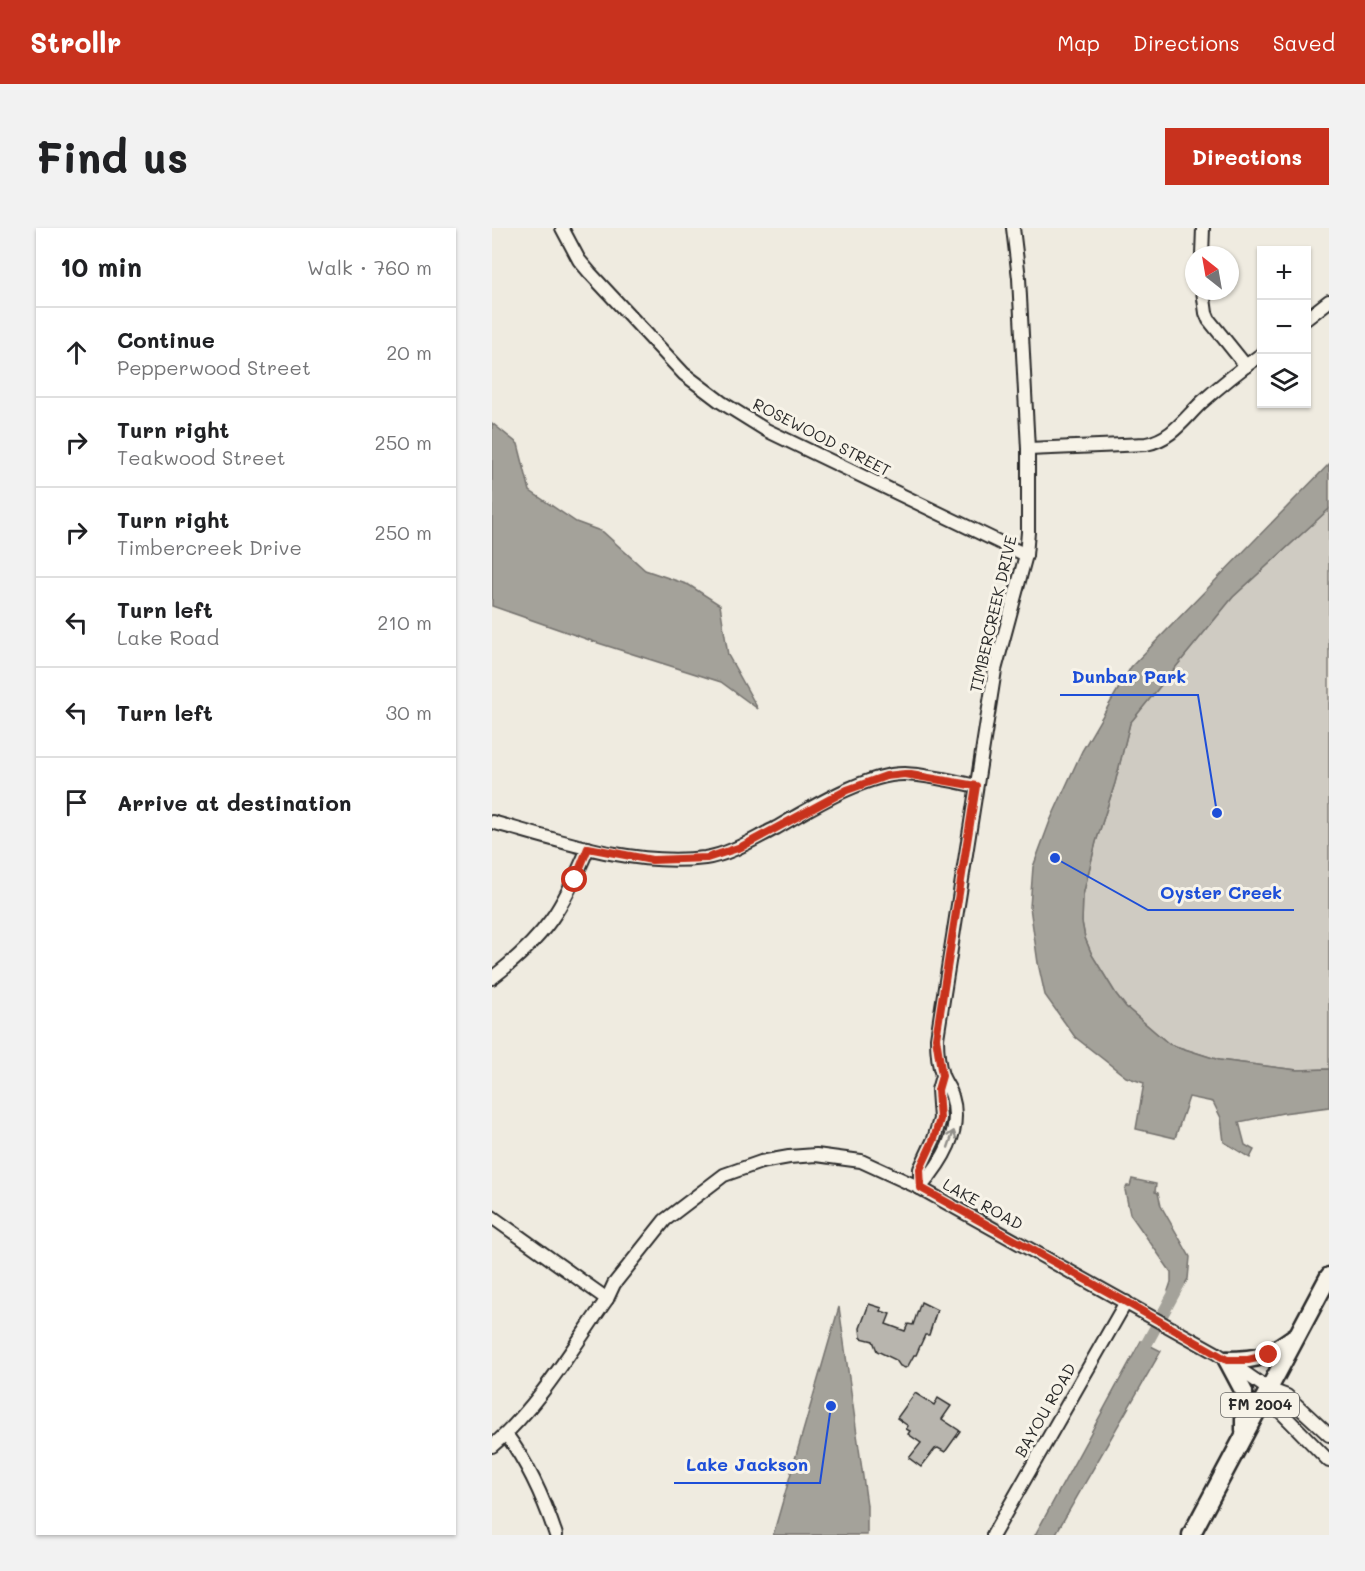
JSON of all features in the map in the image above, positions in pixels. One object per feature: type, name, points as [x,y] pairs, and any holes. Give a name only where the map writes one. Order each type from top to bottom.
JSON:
[{"type":"main road","name":"FM 2004","points":[[1191,1535],[1329,1276]]},
{"type":"main road","points":[[1244,1435],[1244,1392],[1227,1360],[1260,1358],[1269,1355],[1298,1335]]},
{"type":"street","name":"ROSEWOOD STREET","points":[[562,228],[579,260],[590,273],[684,374],[721,402],[766,430],[1026,555]]},
{"type":"street","name":"TIMBERCREEK DRIVE","points":[[921,1188],[935,1172],[947,1149],[956,1119],[951,1092],[942,1076],[936,1038],[995,670],[1026,555],[1029,532],[1028,448],[1019,278],[1013,228]]},
{"type":"street","points":[[1202,246],[1203,228]]},
{"type":"street","points":[[1204,300],[1209,320],[1246,366]]},
{"type":"street","points":[[1311,315],[1329,301]]},
{"type":"street","points":[[1028,448],[1160,442],[1203,401],[1257,358]]},
{"type":"street","points":[[492,822],[588,848],[652,860],[707,858],[741,847],[847,790],[886,776],[905,774],[976,786]]},
{"type":"street","points":[[492,978],[518,958],[545,930],[567,898],[588,848]]},
{"type":"street","name":"LAKE ROAD","points":[[492,1446],[506,1434],[547,1384],[607,1299],[614,1284],[665,1220],[724,1175],[761,1162],[816,1155],[861,1161],[921,1188],[1180,1332],[1227,1360],[1268,1389],[1287,1396],[1329,1435]]},
{"type":"street","points":[[492,1217],[607,1299]]},
{"type":"street","name":"BAYOU ROAD","points":[[993,1535],[1126,1302]]},
{"type":"street","name":"LAKE ROAD","points":[[1268,1389],[1278,1409],[1329,1461]]},
{"type":"street","points":[[506,1434],[521,1453],[540,1492],[556,1535]]},
{"type":"shaded area","points":[[492,423],[518,444],[530,491],[576,522],[603,532],[645,570],[689,585],[720,605],[728,655],[758,709],[721,682],[492,606]]},
{"type":"shaded area","points":[[1329,464],[1329,509],[1233,597],[1130,723],[1083,895],[1082,922],[1092,955],[1126,1007],[1169,1044],[1219,1060],[1297,1070],[1329,1069],[1329,1107],[1239,1122],[1245,1145],[1254,1150],[1250,1158],[1224,1142],[1221,1118],[1213,1102],[1189,1097],[1175,1138],[1136,1129],[1144,1083],[1126,1077],[1075,1037],[1045,995],[1030,907],[1033,867],[1050,821],[1082,751],[1131,667]]},
{"type":"shaded area","points":[[1329,509],[1329,1069],[1297,1070],[1219,1060],[1169,1044],[1126,1007],[1092,955],[1082,922],[1083,895],[1130,723],[1233,597]]},
{"type":"shaded area","points":[[1132,1179],[1156,1184],[1155,1192],[1158,1193],[1161,1206],[1190,1257],[1188,1279],[1178,1295],[1172,1298],[1168,1291],[1171,1272],[1130,1214],[1125,1190],[1127,1186],[1130,1186]]},
{"type":"shaded area","points":[[839,1307],[867,1505],[867,1535],[773,1535]]},
{"type":"shaded area","points":[[1141,1341],[1161,1351],[1055,1535],[1035,1535]]},
{"type":"building","points":[[921,1302],[937,1310],[929,1335],[925,1335],[916,1355],[905,1368],[900,1366],[896,1360],[877,1351],[873,1341],[861,1338],[860,1328],[869,1304],[882,1308],[881,1311],[890,1314],[886,1324],[905,1331],[908,1324],[913,1325]]},
{"type":"building","points":[[915,1393],[934,1405],[938,1398],[951,1406],[942,1419],[960,1431],[945,1452],[938,1448],[935,1449],[921,1467],[909,1458],[921,1443],[908,1434],[910,1431],[906,1429],[908,1426],[897,1418]]},
{"type":"waterway","points":[[1140,1356],[1179,1284]]},
{"type":"place","name":"Dunbar Park","points":[[1217,813]]},
{"type":"place","name":"Oyster Creek","points":[[1055,858]]},
{"type":"place","name":"Lake Jackson","points":[[831,1406]]},
{"type":"route","points":[[575,880],[588,848],[652,860],[707,858],[741,847],[847,790],[886,776],[905,774],[976,786],[936,1038],[942,1076],[938,1090],[940,1119],[934,1139],[920,1169],[921,1188],[1227,1360],[1248,1360],[1269,1355]]}]
